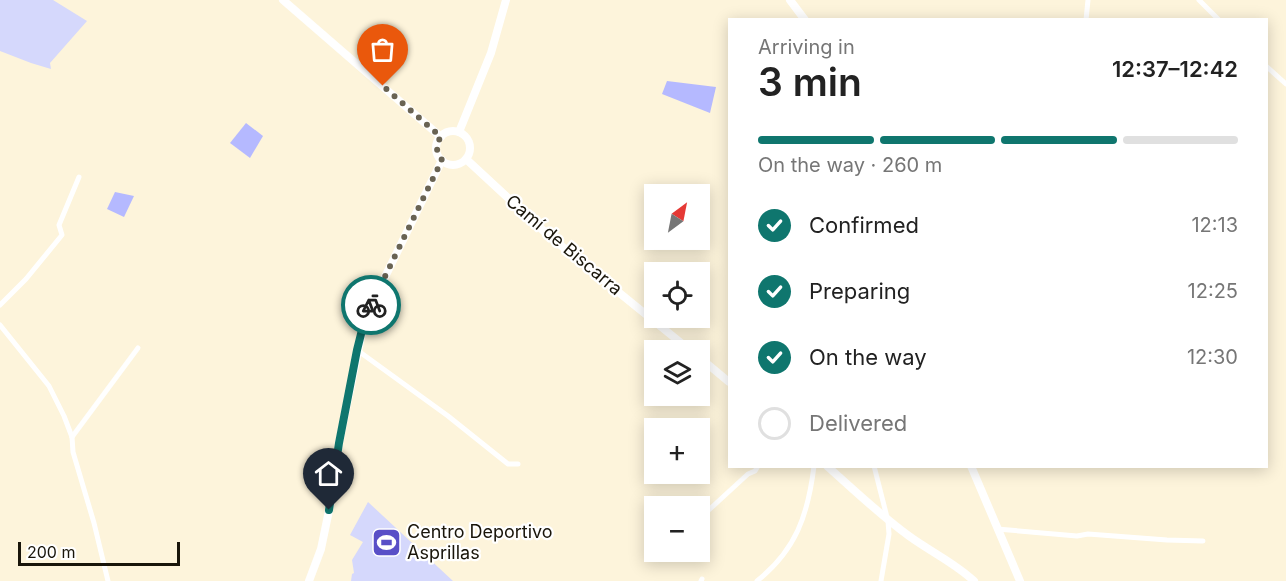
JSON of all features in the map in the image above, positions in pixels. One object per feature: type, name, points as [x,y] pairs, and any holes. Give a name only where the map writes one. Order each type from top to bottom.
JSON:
[{"type":"main road","points":[[283,0],[441,137]]},
{"type":"main road","points":[[459,132],[488,60],[506,0]]},
{"type":"main road","points":[[790,0],[804,18]]},
{"type":"main road","points":[[448,132],[459,132],[469,142],[470,152],[466,159],[456,165],[442,160],[437,144],[448,132]]},
{"type":"main road","name":"Camí de Biscarra","points":[[466,159],[548,236],[677,340]]},
{"type":"main road","points":[[309,581],[321,549],[339,443],[365,318],[442,160]]},
{"type":"main road","points":[[710,366],[728,381]]},
{"type":"main road","points":[[829,468],[888,521],[960,568],[975,581]]},
{"type":"main road","points":[[972,468],[1020,581]]},
{"type":"street","points":[[1086,18],[1088,0]]},
{"type":"street","points":[[1199,0],[1217,18]]},
{"type":"street","points":[[1268,68],[1286,84]]},
{"type":"street","points":[[0,305],[26,279],[62,234],[59,225],[80,177]]},
{"type":"street","points":[[0,325],[49,386],[72,437],[73,452],[108,581]]},
{"type":"street","points":[[72,437],[138,348]]},
{"type":"street","points":[[357,350],[448,416],[508,464],[518,464]]},
{"type":"street","points":[[710,509],[757,468]]},
{"type":"street","points":[[757,581],[784,556],[794,541],[810,497],[814,468]]},
{"type":"street","points":[[875,468],[888,521],[889,534],[881,581]]},
{"type":"street","points":[[997,529],[1077,537],[1088,534],[1203,541]]},
{"type":"shaded area","points":[[0,0],[53,0],[87,21],[50,63],[51,69],[0,51]]},
{"type":"shaded area","name":"Centro Deportivo Asprillas","points":[[368,502],[453,581],[351,581],[354,573],[352,560],[363,542],[350,535]]},
{"type":"water","points":[[667,81],[716,87],[710,113],[662,94]]},
{"type":"water","points":[[246,123],[263,136],[250,158],[230,143]]},
{"type":"water","points":[[115,192],[134,196],[124,217],[107,209]]},
{"type":"way so far","points":[[371,305],[442,160],[437,150],[441,137],[383,86]]},
{"type":"place","name":"Centro Deportivo Asprillas","points":[[386,542]]},
{"type":"route","points":[[329,510],[357,350],[365,318],[371,305]]}]
